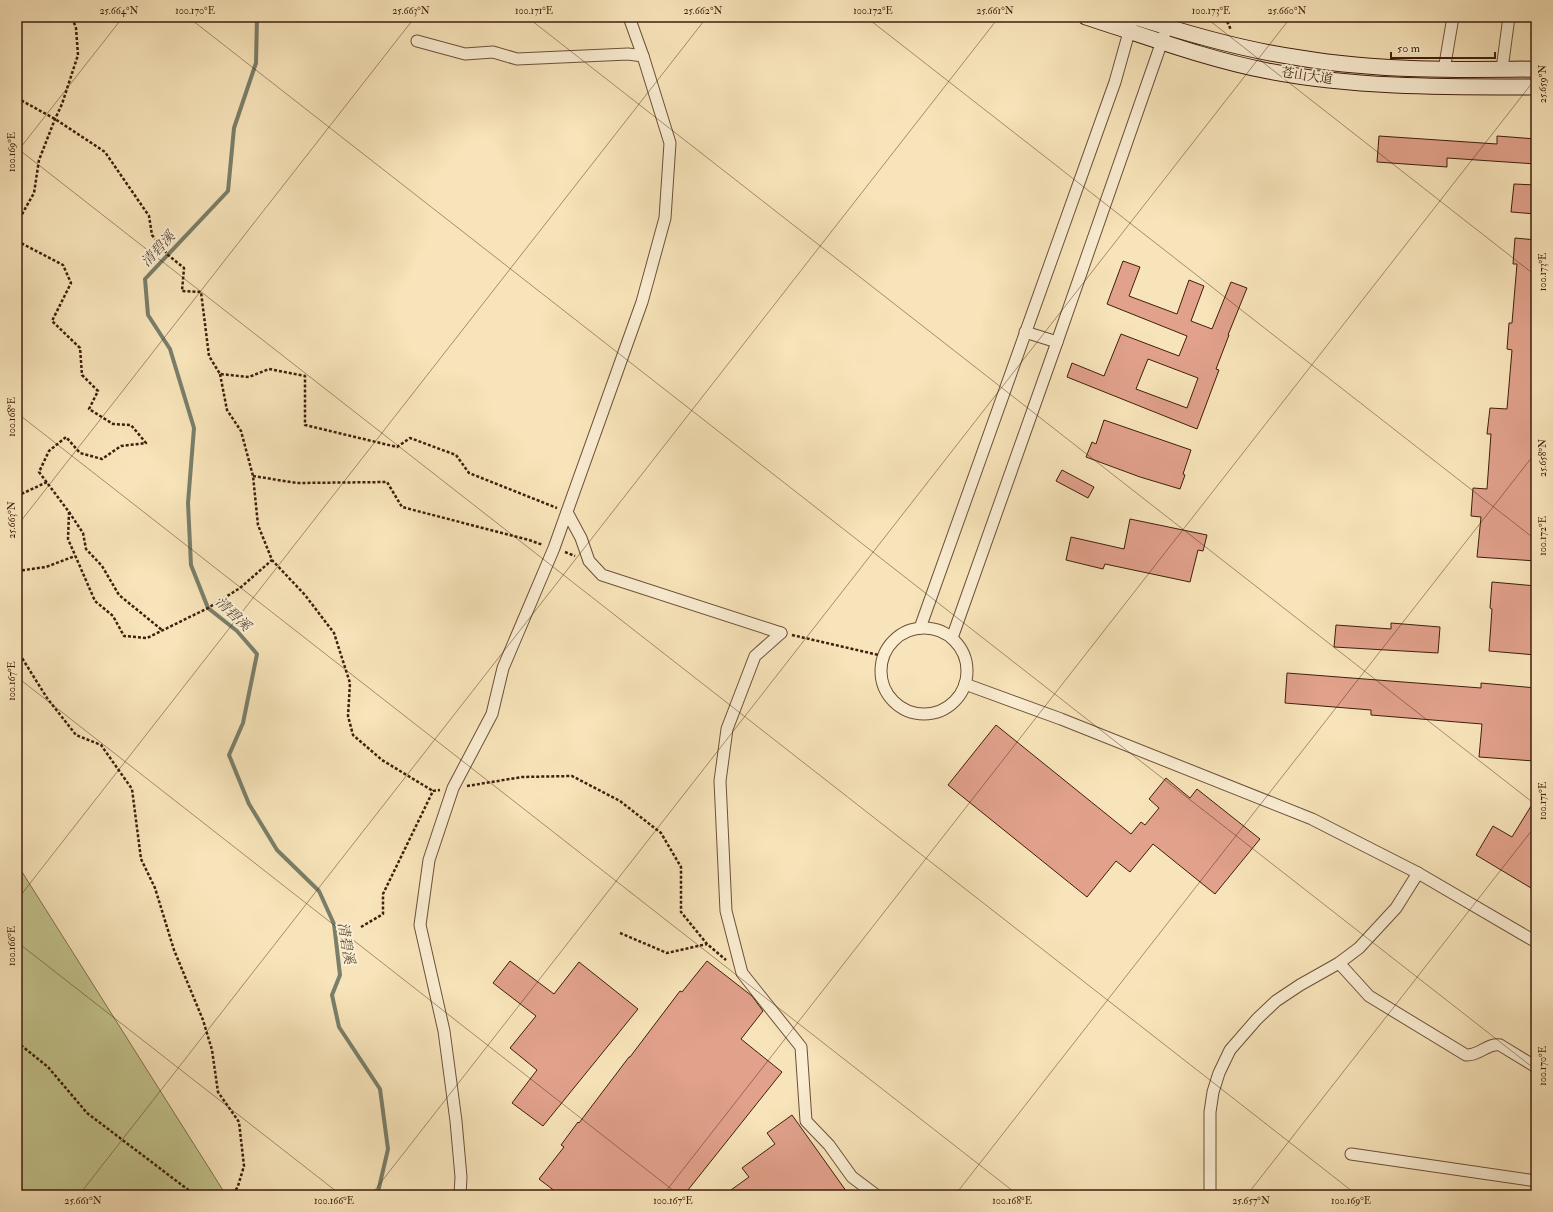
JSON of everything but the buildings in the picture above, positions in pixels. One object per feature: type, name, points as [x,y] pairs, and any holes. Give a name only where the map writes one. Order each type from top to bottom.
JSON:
[{"type":"main road","name":"苍山大道","points":[[1086,17],[1167,27],[1239,47],[1299,58],[1374,67],[1444,70],[1536,69]]},
{"type":"main road","name":"苍山大道","points":[[1132,22],[1162,42],[1238,64],[1269,71],[1339,80],[1437,87],[1536,87]]},
{"type":"street","points":[[460,1195],[461,1177],[456,1121],[444,1031],[420,925],[429,860],[453,788],[492,714],[503,668],[554,548],[642,302],[665,218],[670,143],[643,56],[629,17]]},
{"type":"street","points":[[1444,70],[1453,17]]},
{"type":"street","points":[[1502,69],[1509,17]]},
{"type":"street","points":[[920,628],[1115,82],[1132,22]]},
{"type":"street","points":[[952,638],[1167,27]]},
{"type":"street","points":[[417,41],[464,54],[493,52],[517,59],[628,54],[643,56]]},
{"type":"street","points":[[1025,332],[1057,342]]},
{"type":"street","points":[[567,512],[581,538],[589,561],[602,575],[781,633]]},
{"type":"street","points":[[920,628],[937,630],[952,638],[963,651],[967,667],[965,684],[957,700],[942,711],[924,715],[906,712],[892,701],[883,688],[880,672],[883,656],[891,642],[904,632],[920,628]]},
{"type":"street","points":[[781,633],[755,656],[727,729],[720,781],[726,911],[742,973],[801,1047],[806,1120],[828,1145],[852,1177],[876,1195]]},
{"type":"street","points":[[965,684],[1061,719],[1312,819],[1418,873],[1536,942]]},
{"type":"street","points":[[1210,1195],[1210,1112],[1213,1092],[1219,1072],[1230,1050],[1257,1019],[1276,1001],[1359,948],[1396,908],[1418,873]]},
{"type":"street","points":[[1339,962],[1369,996],[1466,1055],[1471,1055],[1495,1044],[1500,1045],[1536,1067]]},
{"type":"street","points":[[1351,1154],[1536,1181]]},
{"type":"path","points":[[17,223],[34,193],[39,160],[62,104],[78,55],[76,28],[72,17]]},
{"type":"path","points":[[17,98],[55,118],[105,152],[149,216],[152,235],[168,255],[184,268],[182,291],[201,292],[209,356],[220,374],[227,410],[241,431],[252,476],[258,525],[272,560],[305,595],[334,633],[350,684],[348,716],[353,735],[382,760],[433,791],[522,777],[572,776],[620,801],[661,833],[681,867],[681,912],[707,944],[742,973]]},
{"type":"path","points":[[17,241],[63,265],[71,283],[52,321],[80,348],[82,375],[98,391],[89,408],[113,424],[131,425],[146,443],[121,446],[102,459],[80,453],[66,437],[49,451],[39,472],[69,512],[82,533],[86,549],[102,566],[118,596],[162,630]]},
{"type":"path","points":[[220,374],[249,377],[269,369],[305,376],[305,425],[396,447],[410,438],[456,454],[469,473],[567,512]]},
{"type":"path","points":[[252,476],[297,484],[387,482],[402,507],[528,540],[589,561]]},
{"type":"path","points":[[17,496],[47,482]]},
{"type":"path","points":[[69,512],[68,539],[75,556],[95,601],[113,616],[124,636],[147,638],[208,608],[240,588],[272,560]]},
{"type":"path","points":[[17,571],[46,567],[75,556]]},
{"type":"path","points":[[781,633],[883,656]]},
{"type":"path","points":[[17,650],[47,698],[76,735],[101,744],[132,789],[141,859],[155,888],[174,950],[203,1020],[212,1050],[218,1092],[239,1122],[244,1166],[238,1186],[233,1195]]},
{"type":"path","points":[[361,927],[383,914],[383,894],[433,791]]},
{"type":"path","points":[[620,933],[667,953],[707,944]]},
{"type":"path","points":[[17,1042],[48,1067],[87,1113],[195,1195]]},
{"type":"green space","points":[[17,864],[226,1195],[17,1195]]},
{"type":"waterway","name":"清碧溪","points":[[257,17],[256,63],[234,128],[228,191],[145,279],[148,315],[170,349],[194,428],[188,503],[191,565],[208,608],[237,631],[257,654],[243,723],[229,755],[249,804],[277,850],[319,891],[334,924],[340,975],[332,995],[339,1027],[380,1089],[388,1149],[376,1195]]}]
